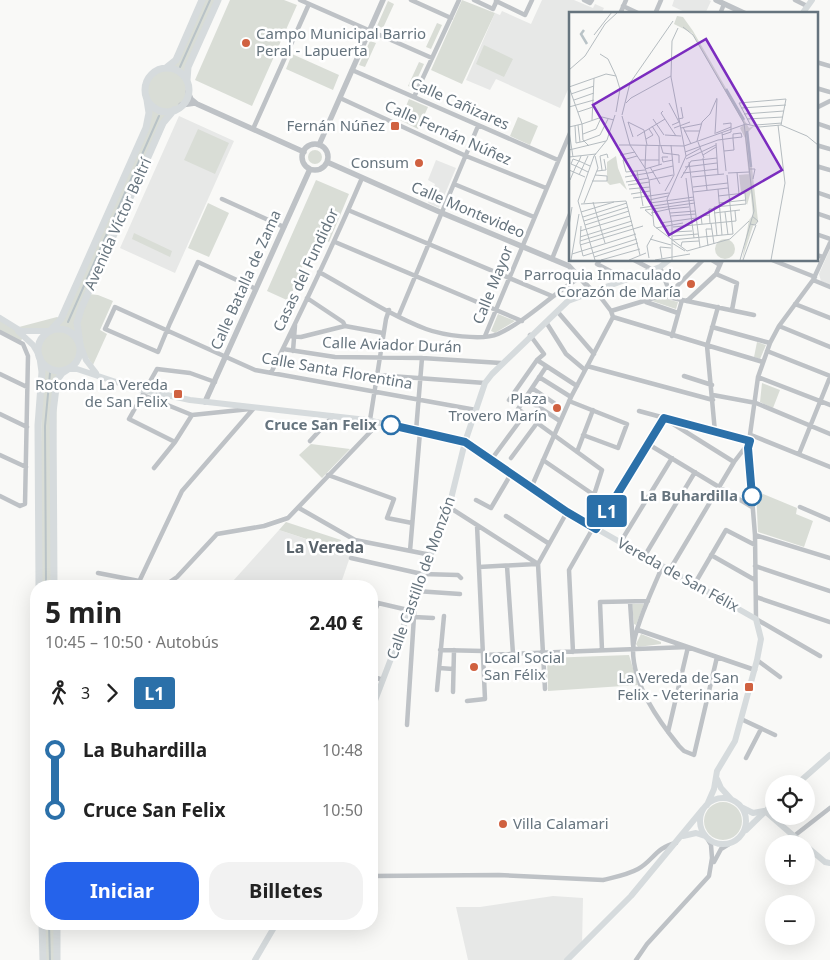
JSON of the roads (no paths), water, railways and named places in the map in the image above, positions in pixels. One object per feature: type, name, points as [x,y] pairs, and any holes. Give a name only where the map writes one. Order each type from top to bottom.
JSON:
[{"type":"main road","points":[[202,0],[176,60],[172,65],[155,72],[147,81],[145,91],[148,100],[159,110],[174,110],[182,106],[188,92],[188,67],[218,0]]},
{"type":"main road","points":[[163,69],[178,72],[187,83]]},
{"type":"main road","name":"Avenida Víctor Beltrí","points":[[50,331],[61,319],[146,128],[149,116],[148,100]]},
{"type":"main road","name":"Avenida Víctor Beltrí","points":[[80,344],[77,328],[80,309],[163,124],[174,110]]},
{"type":"main road","points":[[485,383],[501,363],[570,300],[657,269],[668,261]]},
{"type":"main road","points":[[0,318],[30,342],[52,369],[68,369]]},
{"type":"main road","points":[[9,324],[28,332],[68,330],[76,336],[90,367],[101,377]]},
{"type":"main road","points":[[39,580],[38,425],[42,372],[40,342],[50,331]]},
{"type":"main road","points":[[54,580],[52,412],[57,380],[79,357],[80,344]]},
{"type":"main road","name":"Vereda de San Félix","points":[[68,369],[77,369],[145,393],[205,402],[373,421],[465,442],[585,523],[756,619],[761,639],[755,670],[735,741],[717,769],[714,789],[705,807]]},
{"type":"main road","name":"Calle Castillo de Monzón","points":[[378,693],[408,610],[449,507],[465,442],[485,383]]},
{"type":"main road","points":[[807,775],[830,755]]},
{"type":"main road","points":[[716,775],[721,788],[741,807],[753,813],[765,811]]},
{"type":"main road","points":[[567,960],[631,896],[705,807],[721,798],[734,801]]},
{"type":"main road","points":[[705,807],[700,825],[707,838]]},
{"type":"main road","points":[[741,807],[746,820],[743,833]]},
{"type":"main road","points":[[678,840],[696,833],[716,844],[729,844],[765,811]]},
{"type":"main road","points":[[781,825],[793,835]]},
{"type":"main road","points":[[815,852],[829,862]]},
{"type":"main road","points":[[42,930],[42,960]]},
{"type":"main road","points":[[57,930],[57,960]]},
{"type":"main road","points":[[255,960],[272,930]]},
{"type":"street","points":[[300,0],[432,58]]},
{"type":"street","points":[[319,145],[383,0]]},
{"type":"street","points":[[411,0],[451,18]]},
{"type":"street","points":[[414,97],[459,0]]},
{"type":"street","points":[[474,0],[493,8],[497,1],[525,15],[532,0]]},
{"type":"street","points":[[584,0],[590,3],[592,0]]},
{"type":"street","points":[[621,12],[626,0]]},
{"type":"street","points":[[656,12],[660,0]]},
{"type":"street","points":[[716,0],[742,12]]},
{"type":"street","points":[[795,0],[809,3]]},
{"type":"street","points":[[253,130],[309,4]]},
{"type":"street","points":[[721,12],[724,4]]},
{"type":"street","points":[[623,6],[636,12]]},
{"type":"street","name":"Calle Cañizares","points":[[352,70],[558,160]]},
{"type":"street","points":[[188,92],[191,99],[197,104],[304,152]]},
{"type":"street","name":"Calle Fernán Núñez","points":[[340,98],[466,156],[546,188]]},
{"type":"street","points":[[818,107],[830,101]]},
{"type":"street","points":[[182,106],[197,104]]},
{"type":"street","points":[[399,315],[478,126]]},
{"type":"street","name":"Calle Mayor","points":[[485,336],[569,135]]},
{"type":"street","points":[[310,145],[319,145],[327,153],[327,162],[322,168],[310,169],[303,161],[304,152],[310,145]]},
{"type":"street","name":"Calle Montevideo","points":[[327,162],[569,266],[594,291]]},
{"type":"street","name":"Calle Batalla de Zama","points":[[205,402],[310,169]]},
{"type":"street","name":"Casas del Fundidor","points":[[271,373],[292,336],[296,321],[335,242],[362,178]]},
{"type":"street","points":[[454,184],[534,217]]},
{"type":"street","points":[[818,193],[830,197]]},
{"type":"street","points":[[222,200],[284,227]]},
{"type":"street","points":[[348,210],[552,296]]},
{"type":"street","points":[[818,214],[830,218]]},
{"type":"street","points":[[552,259],[569,216]]},
{"type":"street","points":[[335,242],[522,321]]},
{"type":"street","points":[[820,656],[756,619],[755,535],[748,448],[756,404],[758,377],[767,351],[779,326],[814,278],[830,243]]},
{"type":"street","points":[[818,256],[823,257]]},
{"type":"street","points":[[637,261],[657,269],[670,293]]},
{"type":"street","points":[[531,488],[570,399],[594,354],[612,314],[670,293],[702,261]]},
{"type":"street","points":[[774,261],[830,287]]},
{"type":"street","points":[[167,331],[198,262],[256,289]]},
{"type":"street","points":[[598,262],[627,280]]},
{"type":"street","points":[[672,336],[678,313],[684,300],[716,274],[721,263]]},
{"type":"street","points":[[319,272],[428,330],[475,337],[495,335],[522,321],[552,296],[579,278]]},
{"type":"street","points":[[716,274],[737,283],[732,310]]},
{"type":"street","points":[[594,291],[612,314],[672,336],[763,362]]},
{"type":"street","points":[[662,295],[754,315]]},
{"type":"street","points":[[307,298],[343,322],[345,326]]},
{"type":"street","points":[[644,301],[678,313]]},
{"type":"street","points":[[795,304],[830,318]]},
{"type":"street","name":"Calle Santa Florentina","points":[[167,331],[158,352],[105,329],[115,307],[255,370],[476,410]]},
{"type":"street","points":[[716,432],[707,346],[718,307]]},
{"type":"street","points":[[173,580],[217,534],[280,522],[299,508],[374,428],[377,375],[389,310]]},
{"type":"street","points":[[557,312],[594,354]]},
{"type":"street","points":[[546,322],[566,354],[586,368],[713,397],[756,404],[830,434]]},
{"type":"street","points":[[293,351],[292,336],[306,336],[345,326],[384,333]]},
{"type":"street","points":[[779,326],[830,347]]},
{"type":"street","points":[[712,327],[770,344]]},
{"type":"street","points":[[0,332],[23,344],[28,356],[25,504],[20,506],[0,496]]},
{"type":"street","points":[[509,400],[537,360],[544,354],[530,336]]},
{"type":"street","name":"Calle Aviador Durán","points":[[283,349],[335,358],[422,358],[501,363]]},
{"type":"street","points":[[767,351],[830,377],[799,454]]},
{"type":"street","points":[[410,551],[422,358]]},
{"type":"street","points":[[537,360],[577,386]]},
{"type":"street","points":[[546,367],[518,409],[602,470],[585,523]]},
{"type":"street","points":[[175,442],[130,419],[157,368],[190,373],[214,382]]},
{"type":"street","points":[[0,374],[27,387]]},
{"type":"street","points":[[377,375],[485,383]]},
{"type":"street","points":[[684,376],[712,385]]},
{"type":"street","points":[[539,377],[570,399],[627,424],[618,448],[583,435]]},
{"type":"street","points":[[758,377],[830,405]]},
{"type":"street","points":[[532,388],[554,402]]},
{"type":"street","points":[[145,393],[192,415],[175,442],[154,468]]},
{"type":"street","points":[[525,398],[560,421]]},
{"type":"street","points":[[140,580],[182,491],[254,408]]},
{"type":"street","name":"Vereda de San Félix","points":[[192,415],[254,408]]},
{"type":"street","points":[[577,452],[593,410]]},
{"type":"street","points":[[639,412],[716,432],[751,438],[799,454],[830,467]]},
{"type":"street","points":[[0,414],[27,427]]},
{"type":"street","points":[[491,460],[526,414]]},
{"type":"street","points":[[310,441],[333,416]]},
{"type":"street","points":[[573,652],[569,570],[664,418]]},
{"type":"street","points":[[664,418],[734,462]]},
{"type":"street","points":[[512,458],[537,423]]},
{"type":"street","points":[[648,444],[752,507]]},
{"type":"street","points":[[633,649],[648,601],[665,569],[734,462],[744,449],[748,448]]},
{"type":"street","points":[[0,455],[26,467]]},
{"type":"street","points":[[620,543],[672,458]]},
{"type":"street","points":[[543,460],[594,495]]},
{"type":"street","points":[[644,557],[695,472]]},
{"type":"street","points":[[476,500],[491,508],[512,474]]},
{"type":"street","points":[[328,475],[394,499],[387,518],[412,523]]},
{"type":"street","points":[[449,507],[538,564]]},
{"type":"street","points":[[800,507],[830,520]]},
{"type":"street","points":[[299,508],[355,540],[431,555]]},
{"type":"street","points":[[545,689],[538,564],[567,512]]},
{"type":"street","points":[[506,516],[548,543]]},
{"type":"street","points":[[467,701],[485,700],[477,525]]},
{"type":"street","points":[[694,585],[726,530],[755,545]]},
{"type":"street","points":[[755,535],[830,558]]},
{"type":"street","points":[[711,555],[755,580]]},
{"type":"street","points":[[351,558],[422,574],[458,575],[461,578]]},
{"type":"street","points":[[479,567],[538,564]]},
{"type":"street","points":[[507,566],[513,654]]},
{"type":"street","points":[[755,566],[830,592]]},
{"type":"street","points":[[98,573],[123,580]]},
{"type":"street","points":[[407,725],[416,591],[460,594]]},
{"type":"street","points":[[756,597],[830,622]]},
{"type":"street","points":[[602,650],[600,602],[648,601]]},
{"type":"street","points":[[630,602],[633,649],[640,682],[648,700],[668,732],[684,751],[694,755],[717,657]]},
{"type":"street","points":[[378,603],[408,610]]},
{"type":"street","points":[[436,690],[444,616]]},
{"type":"street","points":[[414,617],[433,618]]},
{"type":"street","points":[[638,630],[755,670]]},
{"type":"street","points":[[440,650],[513,654],[688,647]]},
{"type":"street","points":[[668,732],[688,647]]},
{"type":"street","points":[[453,692],[454,650]]},
{"type":"street","points":[[757,660],[780,677]]},
{"type":"street","points":[[439,668],[453,669]]},
{"type":"street","points":[[378,678],[383,680]]},
{"type":"street","points":[[741,719],[775,735]]},
{"type":"street","points":[[746,758],[761,729]]},
{"type":"street","points":[[795,835],[830,808]]},
{"type":"street","points":[[707,838],[712,850],[712,865]]},
{"type":"street","points":[[378,876],[498,875],[603,880],[619,877],[639,869],[664,845],[678,840]]},
{"type":"street","points":[[636,960],[647,944],[709,876],[712,865],[721,849],[729,844]]},
{"type":"waterway","points":[[180,67],[210,0]]},
{"type":"waterway","points":[[68,322],[159,116]]},
{"type":"waterway","points":[[46,580],[45,426],[50,373]]},
{"type":"waterway","points":[[49,930],[50,960]]},
{"type":"place","name":"Campo Municipal Barrio Peral - Lapuerta","points":[[246,43]]},
{"type":"place","name":"Fernán Núñez","points":[[395,126]]},
{"type":"place","name":"Consum","points":[[419,163]]},
{"type":"place","name":"Parroquia Inmaculado Corazón de María","points":[[691,284]]},
{"type":"place","name":"Rotonda La Vereda de San Felix","points":[[178,394]]},
{"type":"place","name":"Plaza Trovero Marín","points":[[557,408]]},
{"type":"place","name":"Cruce San Felix","points":[[391,425]]},
{"type":"place","name":"La Buhardilla","points":[[752,496]]},
{"type":"place","name":"Local Social San Félix","points":[[474,667]]},
{"type":"place","name":"La Vereda de San Felix - Veterinaria","points":[[749,687]]},
{"type":"place","name":"Villa Calamari","points":[[503,824]]},
{"type":"district","name":"La Vereda","points":[[325,547]]}]
